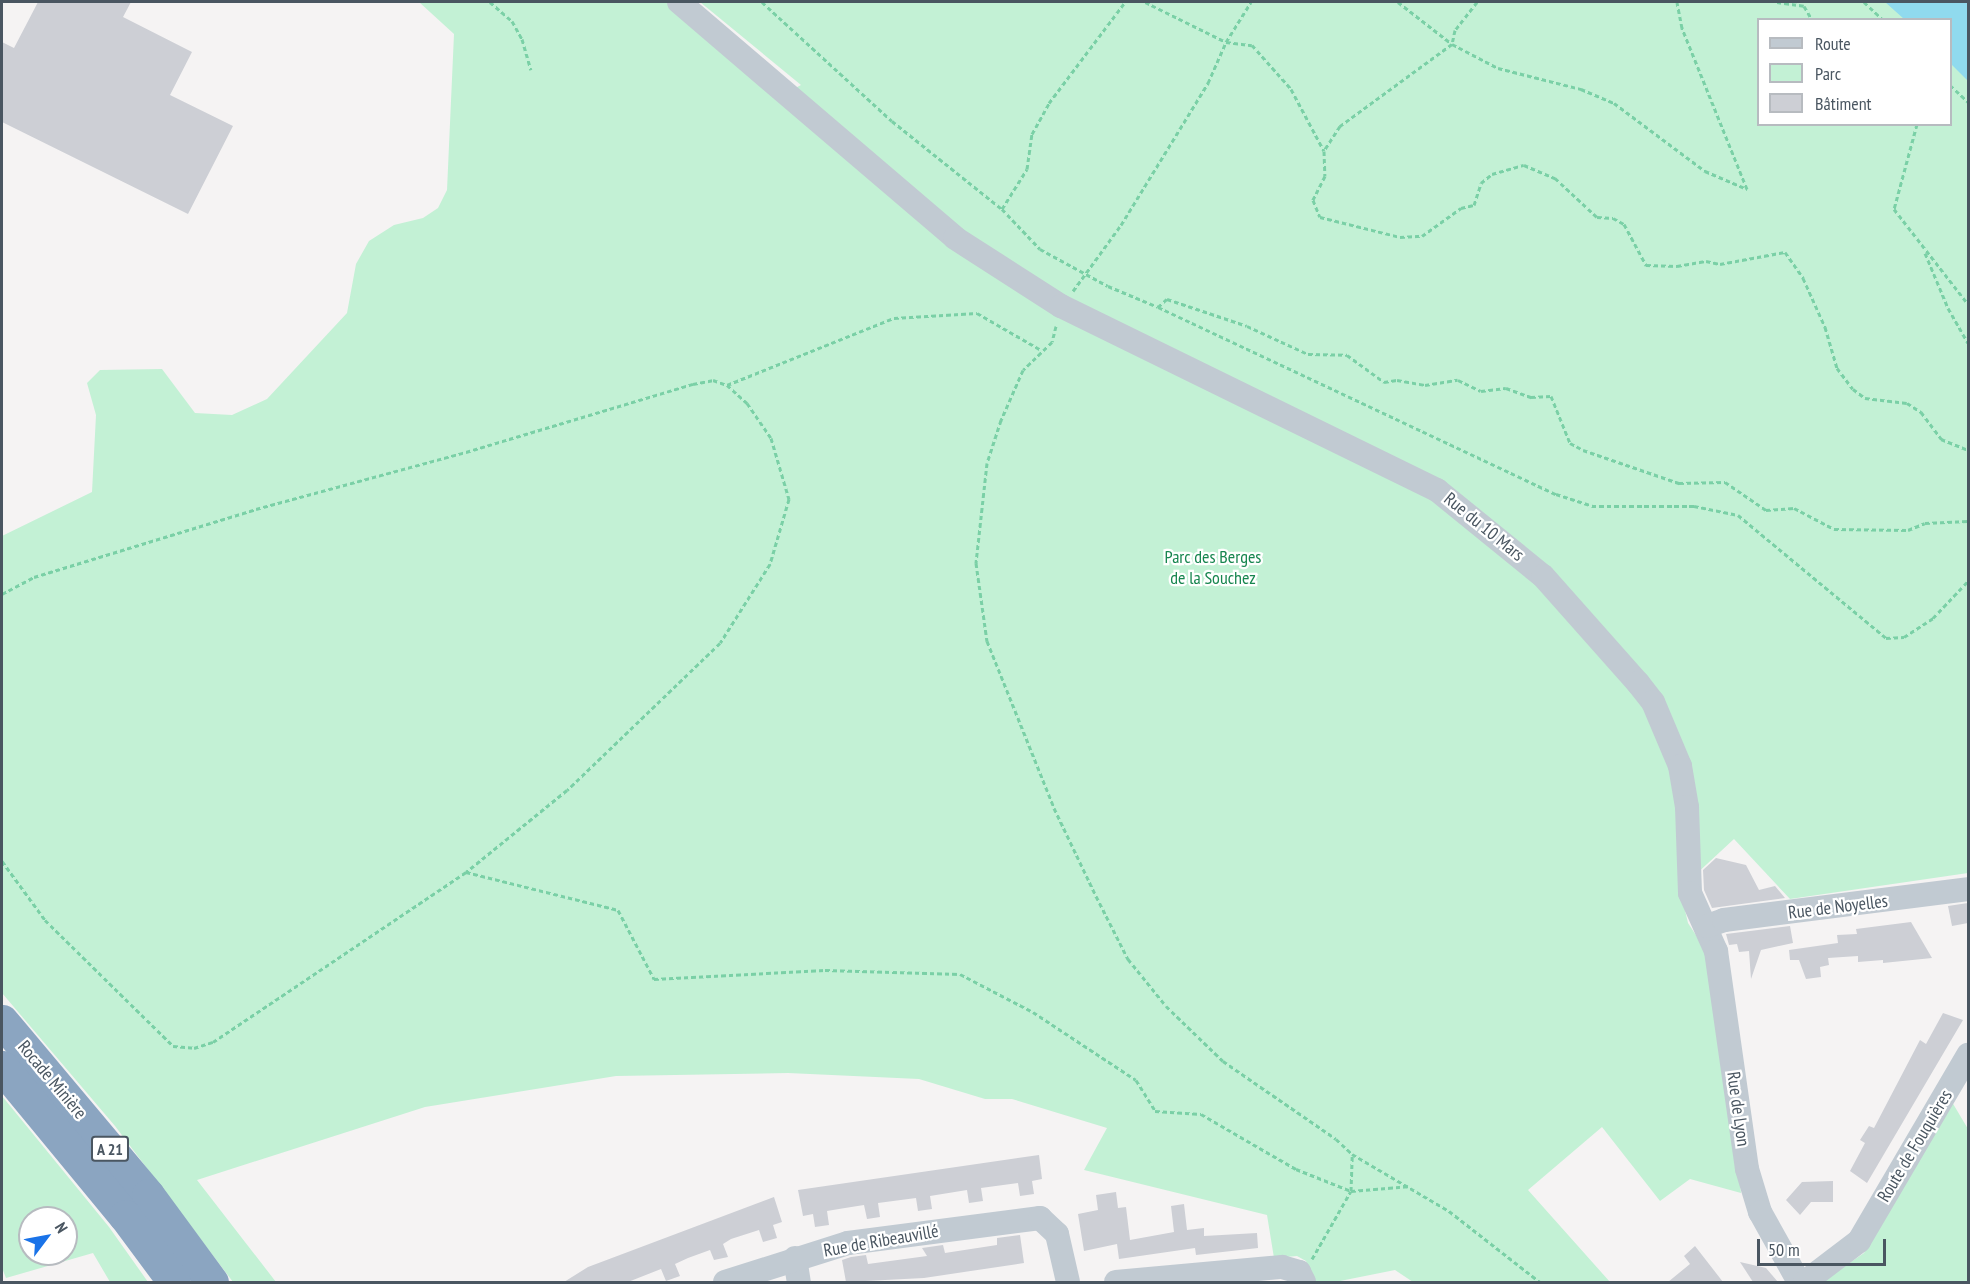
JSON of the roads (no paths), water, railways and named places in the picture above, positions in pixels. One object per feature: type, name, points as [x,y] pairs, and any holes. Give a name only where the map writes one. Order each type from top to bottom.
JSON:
[{"type":"highway","name":"Rocade Minière","points":[[2,1021],[148,1195],[212,1282]]},
{"type":"highway","name":"Rocade Minière","points":[[2,1067],[125,1216],[174,1282]]},
{"type":"street","name":"Rue du 10 Mars","points":[[679,2],[955,238],[1061,306],[1421,480],[1544,576],[1653,702],[1680,766],[1687,807],[1690,893],[1707,926]]},
{"type":"street","name":"Rue de Noyelles","points":[[1707,926],[1724,920],[1968,889]]},
{"type":"street","name":"Rue de Lyon","points":[[1707,926],[1716,951],[1747,1169],[1764,1222],[1799,1282]]},
{"type":"street","name":"Route de Fouquières","points":[[1805,1282],[1859,1241],[1965,1071]]},
{"type":"street","name":"Rue de Ribeauvillé","points":[[725,1282],[795,1258],[848,1244],[1040,1218],[1057,1234],[1072,1280]]},
{"type":"street","points":[[795,1258],[799,1282]]},
{"type":"street","points":[[1116,1282],[1282,1267],[1301,1277]]},
{"type":"water","points":[[1885,2],[1968,2],[1968,81],[1952,65],[1952,18],[1903,18]]},
{"type":"park label","name":"Parc des Berges de la Souchez","points":[[1213,568]]}]
